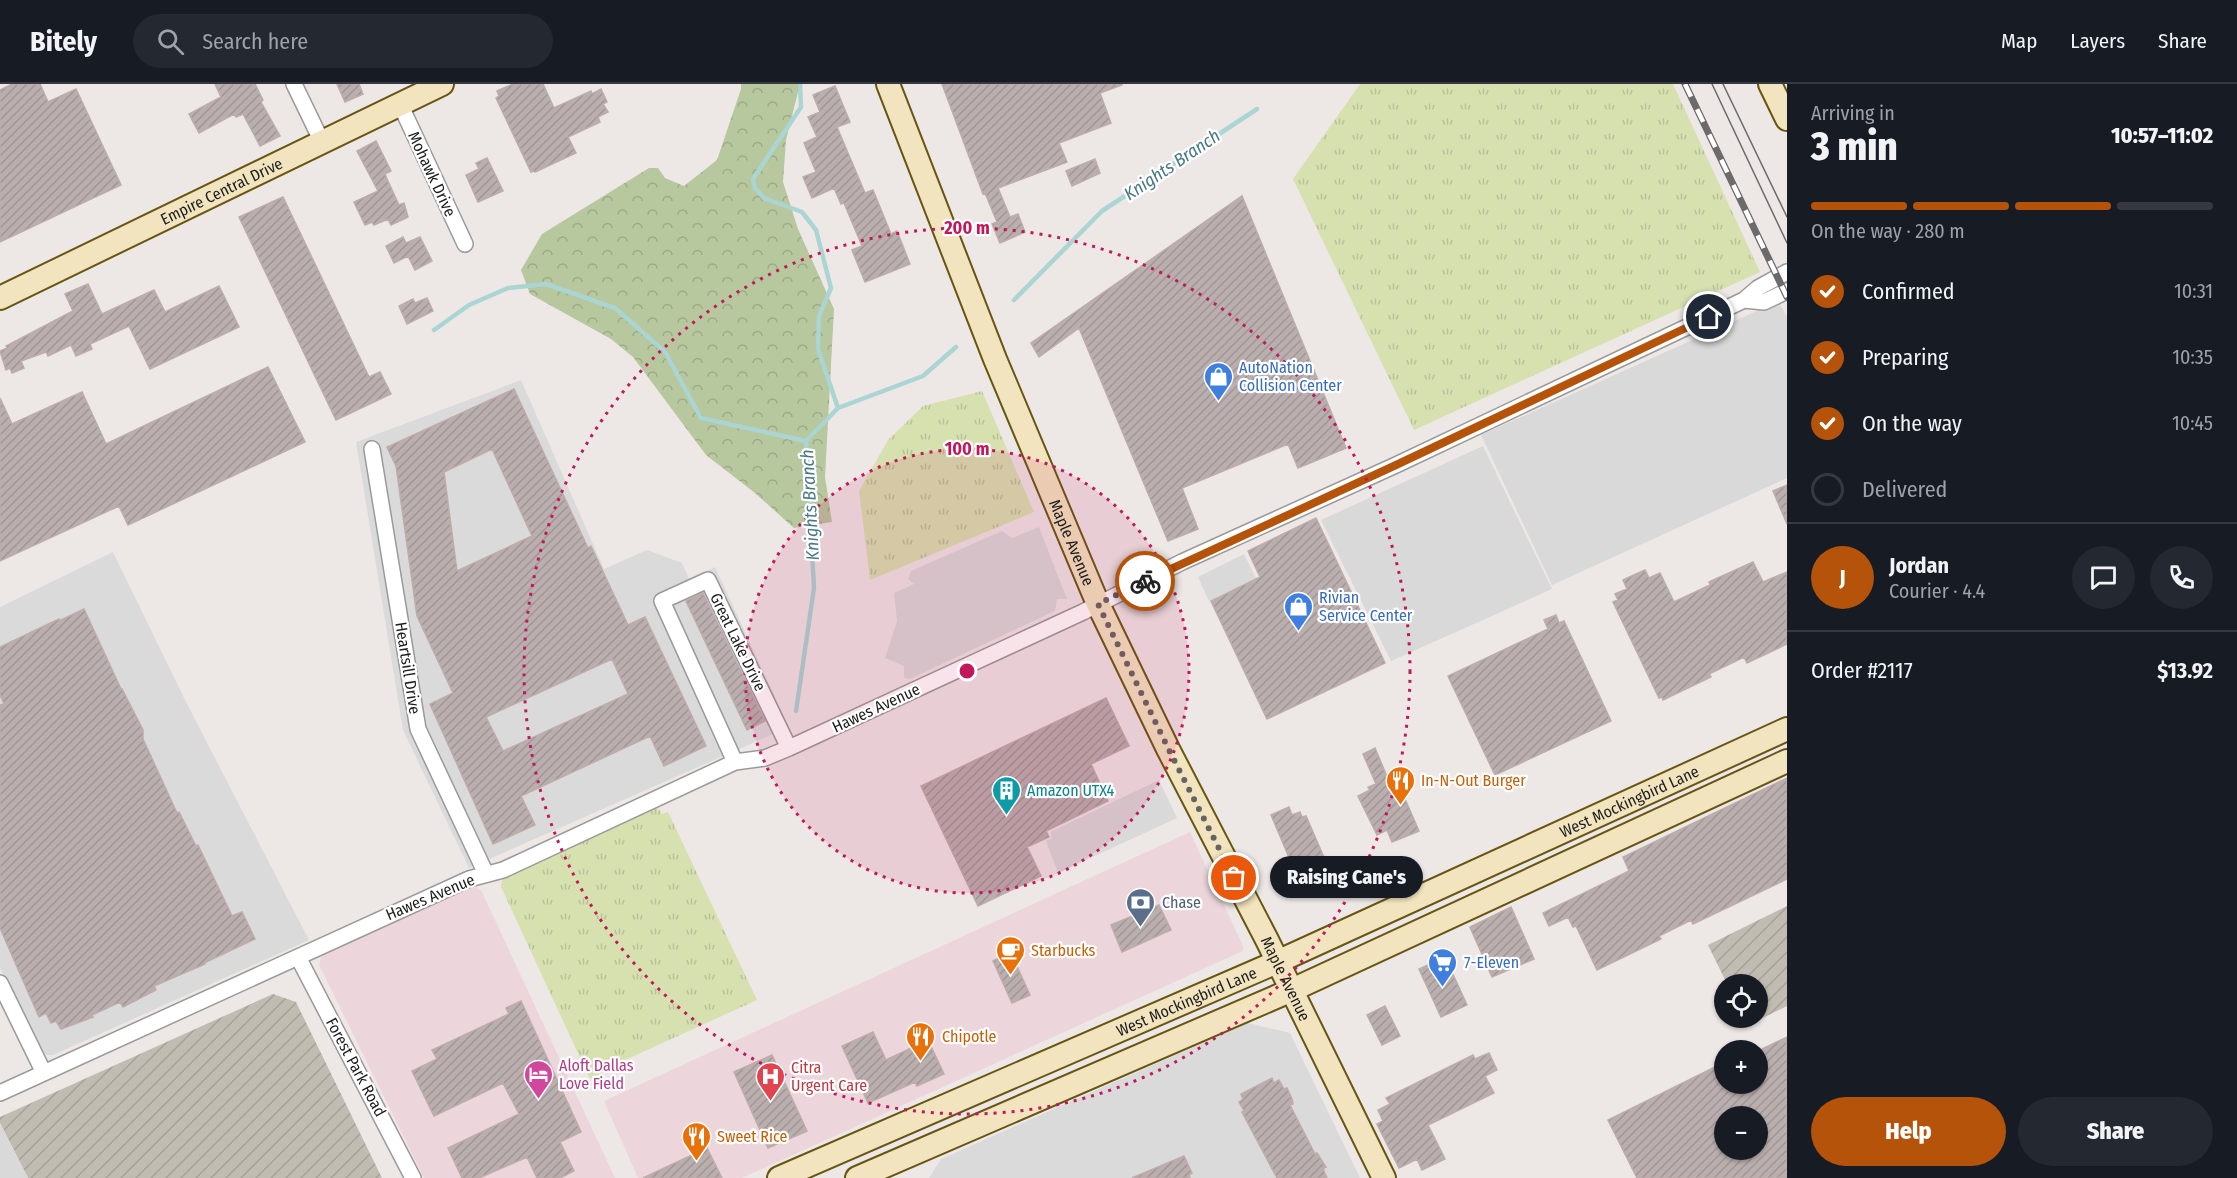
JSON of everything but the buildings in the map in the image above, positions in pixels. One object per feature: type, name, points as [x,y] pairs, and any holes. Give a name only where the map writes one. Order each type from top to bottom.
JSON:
[{"type":"main road","name":"Empire Central Drive","points":[[0,298],[442,84]]},
{"type":"main road","name":"Maple Avenue","points":[[888,84],[995,359],[1098,604],[1384,1178]]},
{"type":"main road","points":[[1770,84],[1787,119]]},
{"type":"main road","name":"West Mockingbird Lane","points":[[779,1178],[1277,962],[1787,729]]},
{"type":"main road","points":[[1760,741],[1780,764]]},
{"type":"main road","name":"West Mockingbird Lane","points":[[863,1175],[1292,990],[1780,764]]},
{"type":"main road","points":[[1504,858],[1516,886]]},
{"type":"main road","points":[[1082,1047],[1094,1076]]},
{"type":"main road","points":[[857,1143],[863,1175]]},
{"type":"street","points":[[294,84],[322,142]]},
{"type":"street","name":"Mohawk Drive","points":[[400,104],[465,243]]},
{"type":"street","name":"Hawes Avenue","points":[[0,1093],[469,879],[503,870],[735,762],[765,758],[789,748],[1744,300],[1758,288],[1787,272]]},
{"type":"street","name":"Hawes Avenue","points":[[1744,300],[1764,302],[1787,291]]},
{"type":"street","name":"Heartsill Drive","points":[[372,449],[418,729],[486,874]]},
{"type":"street","name":"Great Lake Drive","points":[[735,762],[662,601],[708,580],[789,748]]},
{"type":"street","name":"Forest Park Road","points":[[298,957],[413,1178]]},
{"type":"street","points":[[0,983],[44,1073]]},
{"type":"shaded area","points":[[1779,301],[1787,317],[1787,478],[1552,585],[1481,435]]},
{"type":"shaded area","points":[[521,380],[604,569],[647,550],[682,563],[689,579],[715,567],[789,727],[469,868],[403,730],[356,442]]},
{"type":"shaded area","points":[[1483,446],[1552,589],[1391,661],[1321,520]]},
{"type":"shaded area","points":[[1039,527],[1067,599],[1057,599],[1055,611],[910,679],[904,678],[904,666],[885,658],[897,621],[894,593],[914,584],[908,579],[911,571],[1002,531],[1012,538]]},
{"type":"shaded area","points":[[113,552],[185,700],[309,940],[53,1055],[47,1055],[41,1051],[0,968],[0,607]]},
{"type":"shaded area","points":[[1244,554],[1256,578],[1209,601],[1198,577]]},
{"type":"shaded area","points":[[1159,780],[1177,818],[1058,873],[1046,841],[1052,838],[1050,832]]},
{"type":"shaded area","points":[[1190,832],[1243,946],[1243,951],[742,1178],[638,1178],[604,1101]]},
{"type":"shaded area","points":[[474,886],[481,890],[615,1178],[424,1178],[319,965],[321,957],[335,948]]},
{"type":"shaded area","points":[[1787,906],[1787,1006],[1768,1015],[1768,974],[1722,974],[1708,945]]},
{"type":"shaded area","points":[[273,994],[296,1002],[382,1178],[28,1178],[0,1123],[0,1117]]},
{"type":"shaded area","points":[[1248,1023],[1290,1033],[1360,1178],[929,1178],[941,1159]]},
{"type":"shaded area","points":[[0,1123],[28,1178],[0,1178]]},
{"type":"green space","points":[[741,84],[800,84],[786,140],[783,182],[798,229],[834,309],[825,477],[832,522],[794,528],[755,493],[706,455],[633,357],[611,339],[530,294],[521,270],[542,234],[649,168],[658,168],[665,178],[684,186],[717,160]]},
{"type":"green space","points":[[1360,84],[1673,84],[1760,272],[1414,430],[1293,179]]},
{"type":"green space","points":[[982,391],[1034,512],[870,580],[859,491],[888,440],[923,406]]},
{"type":"green space","points":[[653,807],[659,809],[662,814],[668,812],[757,1000],[601,1071],[605,1080],[599,1083],[589,1077],[501,887],[502,880],[508,874]]},
{"type":"waterway","points":[[800,84],[801,107],[753,179],[755,188],[764,198],[802,212],[816,230],[831,288],[819,316],[818,349],[838,408]]},
{"type":"waterway","name":"Knights Branch","points":[[1014,300],[1102,211],[1257,109]]},
{"type":"waterway","points":[[434,330],[469,305],[508,288],[546,284],[615,308],[665,352],[701,418],[806,441]]},
{"type":"waterway","name":"Knights Branch","points":[[796,711],[814,588],[806,441],[838,408],[923,376],[956,347]]},
{"type":"tram line","points":[[1712,84],[1787,243]]},
{"type":"tram line","points":[[1723,84],[1787,217]]},
{"type":"railway","points":[[1685,84],[1787,297]]},
{"type":"way so far","points":[[1145,581],[1098,604],[1234,878]]},
{"type":"place","name":"AutoNation Collision Center","points":[[1218,402]]},
{"type":"place","name":"Rivian Service Center","points":[[1298,632]]},
{"type":"place","name":"In-N-Out Burger","points":[[1400,806]]},
{"type":"place","name":"Amazon UTX4","points":[[1006,816]]},
{"type":"place","name":"Raising Cane's","points":[[1234,878]]},
{"type":"place","name":"Chase","points":[[1141,928]]},
{"type":"place","name":"Starbucks","points":[[1010,976]]},
{"type":"place","name":"7-Eleven","points":[[1443,988]]},
{"type":"place","name":"Chipotle","points":[[921,1062]]},
{"type":"place","name":"Aloft Dallas Love Field","points":[[538,1100]]},
{"type":"place","name":"Citra Urgent Care","points":[[770,1102]]},
{"type":"place","name":"Sweet Rice","points":[[696,1162]]},
{"type":"route","points":[[1145,581],[1709,317]]}]
